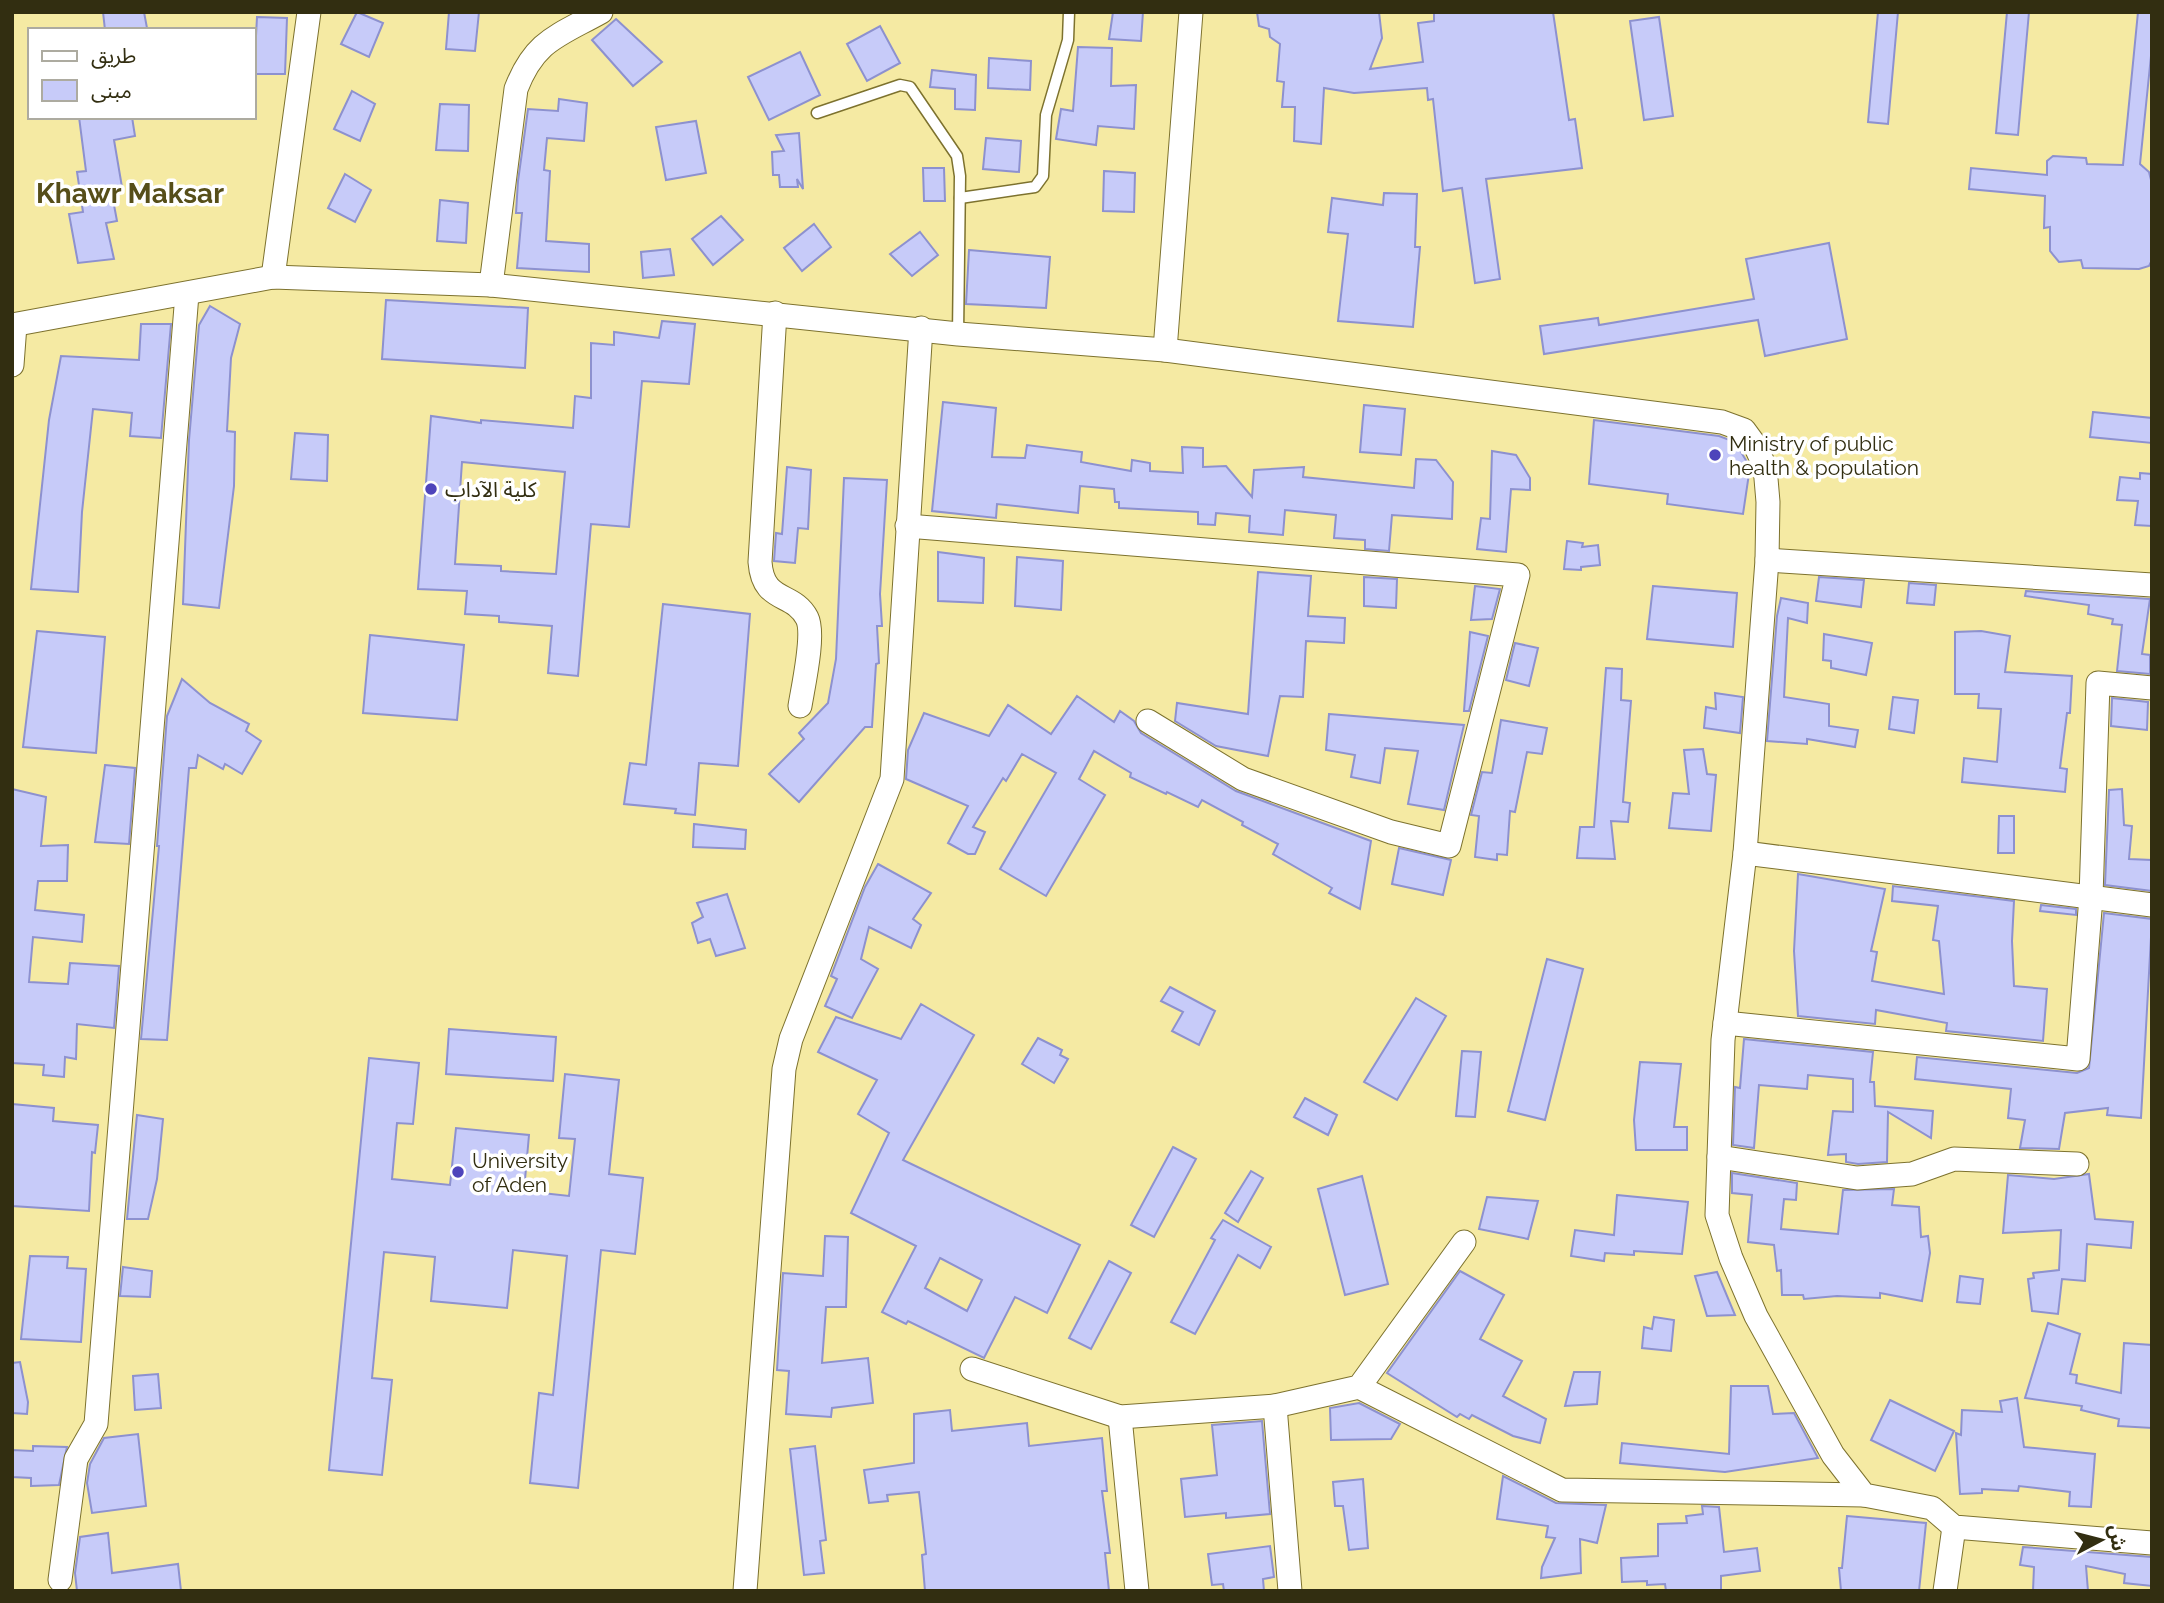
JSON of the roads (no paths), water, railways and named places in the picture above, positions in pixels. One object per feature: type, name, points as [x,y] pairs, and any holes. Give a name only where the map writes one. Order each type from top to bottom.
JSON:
[{"type":"street","points":[[273,276],[309,12]]},
{"type":"street","points":[[491,285],[516,89],[526,63],[544,44],[601,12]]},
{"type":"street","points":[[1165,350],[1191,12]]},
{"type":"street","points":[[12,365],[14,325],[273,276],[491,285],[921,328],[958,334],[1165,350],[1721,422],[1744,430],[1765,467],[1768,502],[1767,560],[1745,853],[1725,1023],[1717,1215],[1731,1258],[1756,1316],[1826,1444],[1864,1495]]},
{"type":"street","points":[[60,1580],[76,1459],[96,1424],[187,294]]},
{"type":"street","points":[[775,313],[761,578],[778,598],[798,607],[810,627],[800,706]]},
{"type":"street","points":[[745,1591],[784,1069],[791,1039],[892,779],[921,328]]},
{"type":"street","points":[[907,526],[1518,575],[1449,846],[1391,832],[1243,779],[1148,722]]},
{"type":"street","points":[[1767,560],[2152,585]]},
{"type":"street","points":[[1725,1023],[2078,1059],[2091,897],[2098,684],[2152,688]]},
{"type":"street","points":[[1745,853],[2152,905]]},
{"type":"street","points":[[1718,1157],[1857,1178],[1912,1174],[1954,1159],[2077,1164]]},
{"type":"street","points":[[1359,1387],[1464,1242]]},
{"type":"street","points":[[972,1369],[1120,1416],[1275,1406],[1359,1387],[1562,1490],[1864,1495],[1932,1508],[1954,1527],[2152,1543]]},
{"type":"street","points":[[1275,1406],[1290,1591]]},
{"type":"street","points":[[1120,1416],[1138,1591]]},
{"type":"street","points":[[1945,1591],[1954,1527]]},
{"type":"lane","points":[[960,198],[1035,187],[1043,176],[1046,115],[1068,40],[1069,12]]},
{"type":"lane","points":[[817,113],[900,85],[909,87],[957,156],[960,198],[958,334]]},
{"type":"place","name":"Ministry of public health & population","points":[[1715,455]]},
{"type":"place","name":"كلية الآداب","points":[[431,489]]},
{"type":"place","name":"University of Aden","points":[[458,1172]]},
{"type":"district","name":"Khawr Maksar","points":[[130,193]]}]
